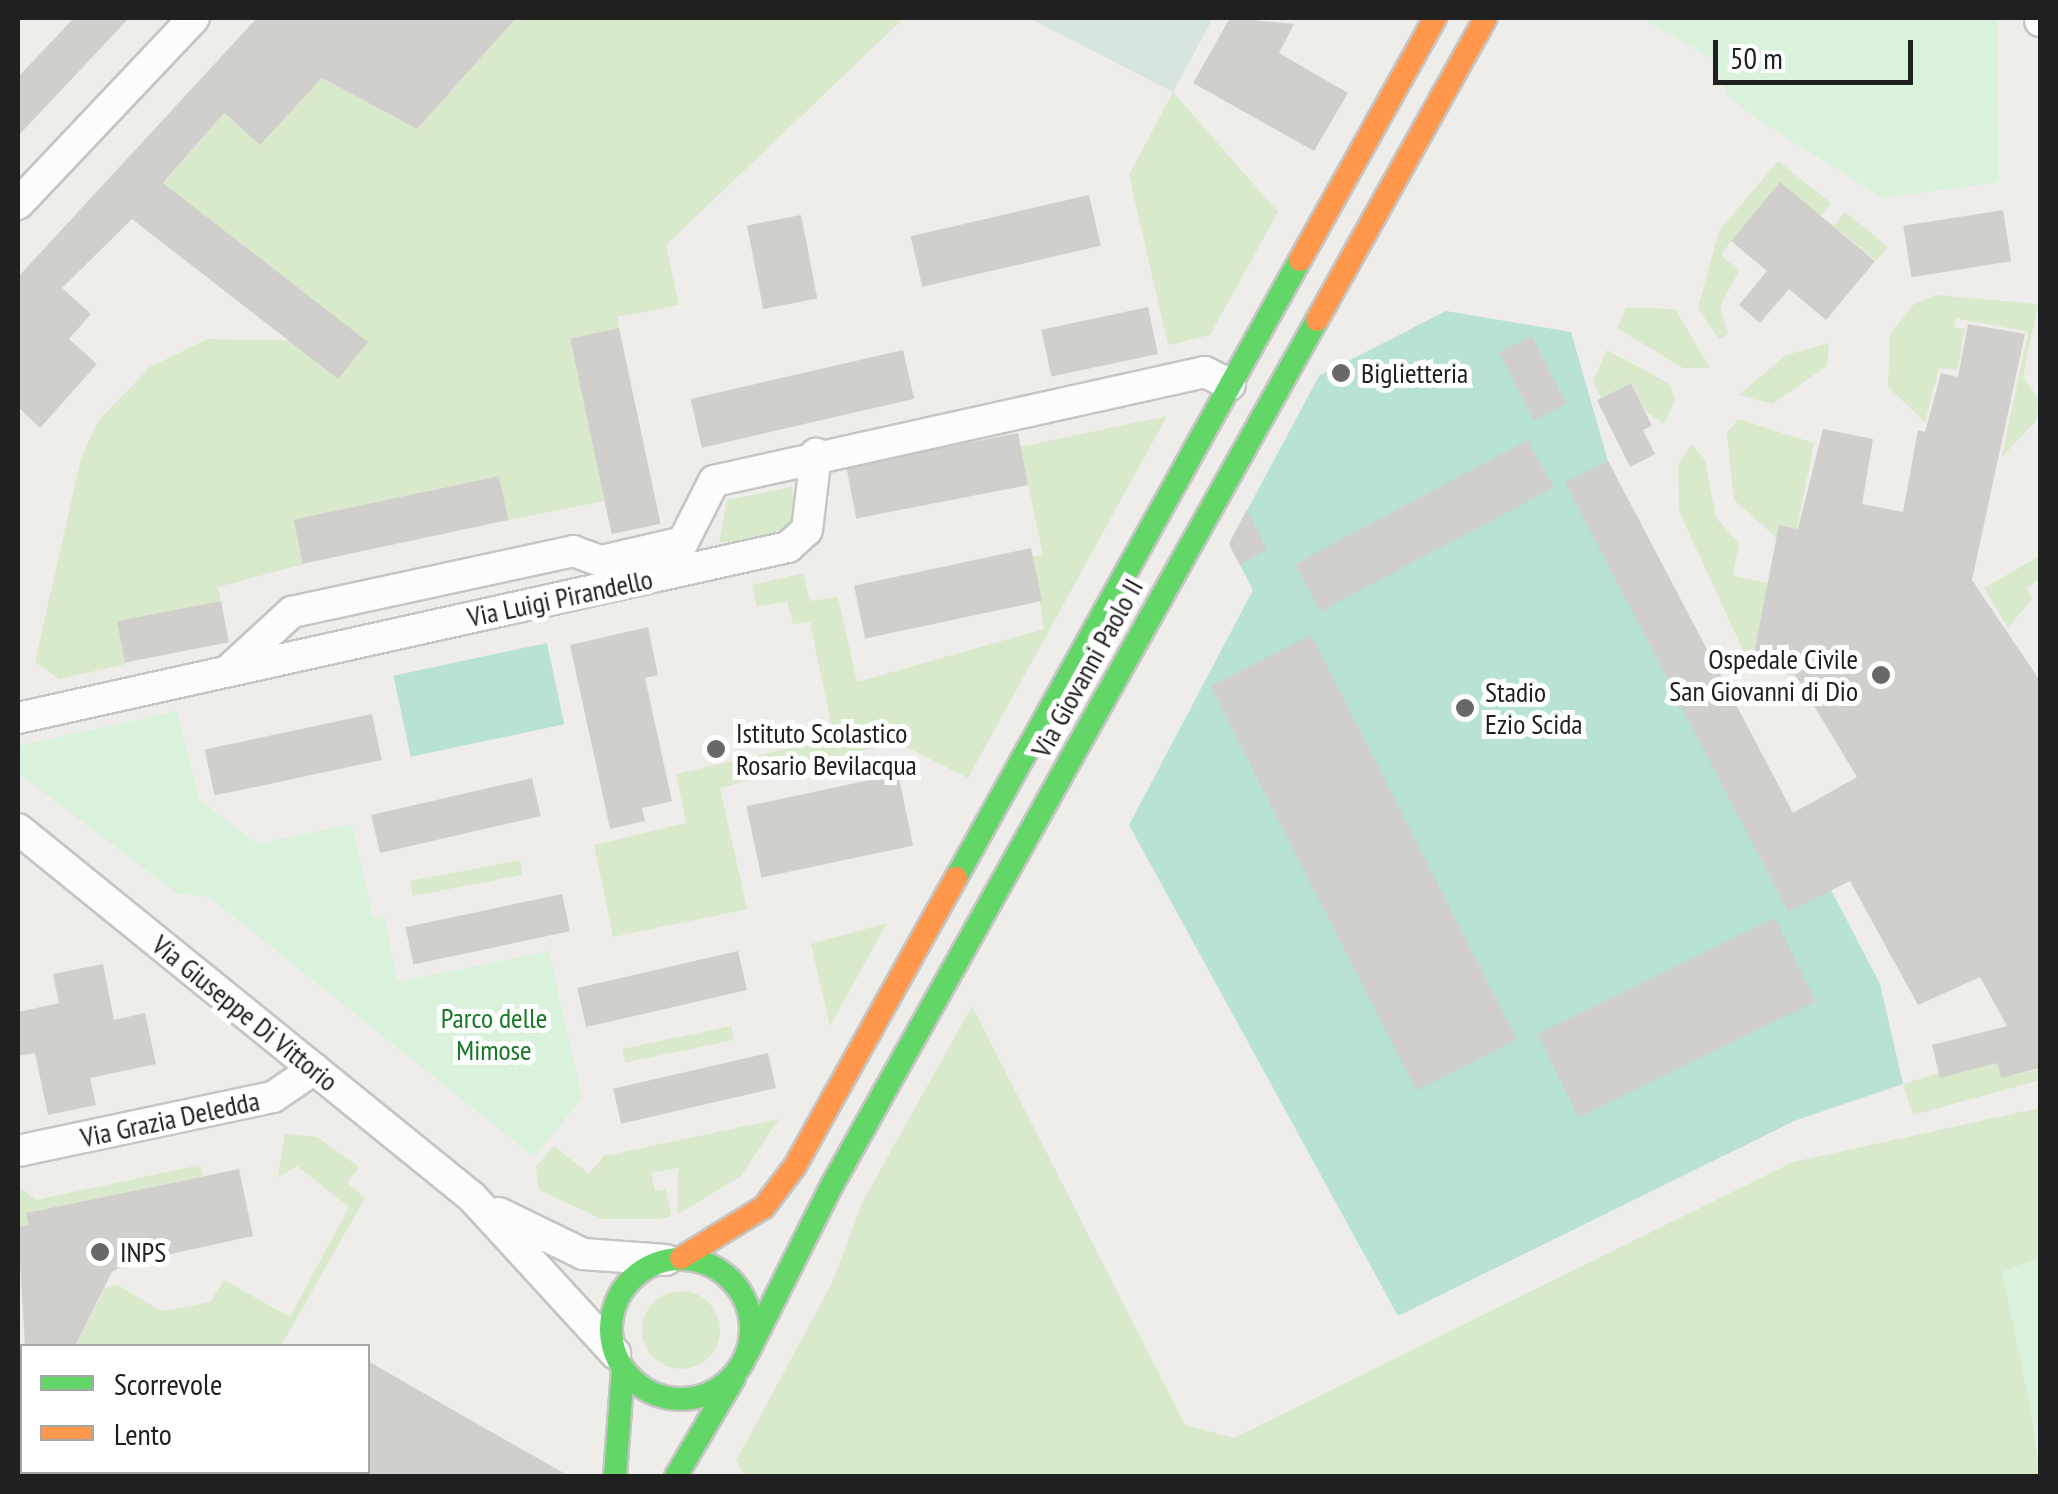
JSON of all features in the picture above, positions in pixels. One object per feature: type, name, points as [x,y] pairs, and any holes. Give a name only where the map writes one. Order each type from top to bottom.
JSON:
[{"type":"street","points":[[18,204],[194,18]]},
{"type":"street","name":"Via Giovanni Paolo II","points":[[673,1259],[764,1208],[796,1166],[1435,18]]},
{"type":"street","name":"Via Giovanni Paolo II","points":[[676,1476],[742,1362],[832,1185],[1486,18]]},
{"type":"street","name":"Via Luigi Pirandello","points":[[230,668],[292,612],[573,550],[601,561],[682,542],[714,481],[816,454],[1205,372],[1230,385]]},
{"type":"street","name":"Via Luigi Pirandello","points":[[18,718],[788,547],[807,530],[816,454]]},
{"type":"street","name":"Via Giuseppe Di Vittorio","points":[[18,829],[472,1197]]},
{"type":"street","name":"Via Grazia Deledda","points":[[18,1151],[273,1097],[314,1069]]},
{"type":"street","points":[[472,1197],[583,1254],[673,1259],[718,1268],[744,1296],[742,1362],[708,1394],[670,1399],[619,1362],[472,1197]]},
{"type":"street","points":[[615,1476],[619,1295],[637,1274],[673,1259]]},
{"type":"green space","points":[[516,18],[904,18],[666,245],[679,305],[618,317],[619,328],[570,339],[605,501],[508,520],[498,476],[295,520],[304,564],[218,587],[221,601],[118,622],[126,664],[59,679],[35,662],[81,458],[98,421],[150,367],[208,339],[367,342],[163,184],[216,123],[212,103],[260,145],[322,78],[417,129]]},
{"type":"green space","points":[[1642,18],[1997,18],[1999,182],[1883,198],[1757,119],[1727,95],[1713,59]]},
{"type":"green space","points":[[1173,92],[1278,212],[1210,335],[1168,345],[1129,175]]},
{"type":"green space","points":[[1778,161],[1831,203],[1821,216],[1780,183],[1731,241],[1721,255],[1739,271],[1720,306],[1728,334],[1719,339],[1698,308],[1719,231]]},
{"type":"green space","points":[[1845,212],[1888,247],[1876,261],[1834,226]]},
{"type":"green space","points":[[1936,295],[2038,304],[2023,377],[2039,400],[2036,421],[2002,457],[2028,332],[1955,318],[1954,327],[1965,329],[1957,370],[1939,368],[1925,422],[1888,387],[1890,334],[1913,305]]},
{"type":"green space","points":[[1626,308],[1675,309],[1710,368],[1683,368],[1617,328]]},
{"type":"green space","name":"Stadio Ezio Scida","points":[[1446,311],[1571,332],[1608,461],[1880,984],[1903,1084],[1794,1121],[1398,1316],[1129,825],[1253,590],[1229,544],[1319,376]]},
{"type":"green space","points":[[1829,343],[1827,366],[1772,404],[1739,395],[1786,355]]},
{"type":"green space","points":[[1607,350],[1670,384],[1675,400],[1664,424],[1645,411],[1631,383],[1601,398],[1593,381]]},
{"type":"green space","points":[[1167,416],[968,778],[896,742],[720,788],[747,909],[613,937],[594,845],[686,823],[676,774],[834,738],[810,622],[793,624],[787,601],[757,607],[752,585],[803,573],[810,601],[838,597],[857,682],[1044,629],[1033,556],[1043,555],[1020,447]]},
{"type":"green space","points":[[1738,419],[1814,443],[1797,529],[1780,525],[1777,538],[1734,500],[1727,433]]},
{"type":"green space","points":[[1691,444],[1705,460],[1716,518],[1739,543],[1733,576],[1768,583],[1751,668],[1679,511],[1678,465]]},
{"type":"green space","points":[[792,487],[795,522],[779,536],[719,543],[727,500]]},
{"type":"green space","points":[[2040,556],[2040,578],[2027,588],[2032,599],[2008,628],[1984,588]]},
{"type":"green space","points":[[547,643],[564,724],[411,757],[393,676]]},
{"type":"green space","name":"Parco delle Mimose","points":[[177,711],[200,800],[257,844],[352,824],[373,918],[385,917],[397,982],[549,951],[582,1098],[534,1157],[209,897],[178,894],[18,773],[18,746]]},
{"type":"green space","points":[[520,860],[523,875],[413,896],[410,881]]},
{"type":"green space","points":[[887,923],[830,1026],[811,944]]},
{"type":"green space","points":[[972,1006],[1185,1425],[1234,1438],[1793,1162],[2040,1108],[2040,1257],[2002,1273],[2024,1355],[2040,1476],[745,1476],[736,1461],[832,1283],[863,1201]]},
{"type":"green space","points":[[731,1026],[734,1040],[625,1063],[622,1049]]},
{"type":"green space","points":[[1995,1056],[2001,1078],[2040,1069],[2040,1080],[1913,1115],[1903,1084]]},
{"type":"green space","points":[[779,1119],[741,1176],[677,1215],[678,1168],[651,1173],[655,1191],[666,1189],[671,1216],[659,1219],[602,1219],[539,1190],[536,1167],[554,1146],[589,1174],[604,1156]]},
{"type":"green space","points":[[285,1134],[317,1137],[359,1167],[347,1183],[365,1198],[282,1344],[76,1344],[105,1288],[117,1285],[162,1311],[210,1302],[224,1280],[290,1317],[349,1207],[297,1166],[278,1177]]},
{"type":"green space","points":[[200,1165],[203,1176],[26,1213],[28,1225],[18,1227],[18,1186],[36,1200]]},
{"type":"green space","points":[[2040,1257],[2040,1455],[2002,1272]]},
{"type":"green space","points":[[681,1291],[696,1294],[708,1303],[717,1315],[717,1345],[708,1357],[696,1366],[681,1369],[666,1366],[654,1357],[645,1345],[642,1330],[645,1315],[654,1303],[666,1294]]},
{"type":"shaded area","points":[[1029,18],[1213,18],[1173,92]]},
{"type":"building","points":[[74,18],[129,18],[18,136],[18,77]]},
{"type":"building","points":[[257,18],[516,18],[417,129],[322,78],[260,145],[224,113],[163,183],[368,342],[338,379],[132,219],[62,288],[91,314],[69,339],[97,364],[40,428],[18,407],[18,277]]},
{"type":"building","points":[[1230,18],[1294,24],[1279,53],[1348,93],[1314,151],[1193,83]]},
{"type":"building","points":[[1780,182],[1875,261],[1826,320],[1789,289],[1760,323],[1739,305],[1767,271],[1731,241]]},
{"type":"building","points":[[1089,195],[1101,246],[922,287],[911,236]]},
{"type":"building","points":[[2003,210],[2011,261],[1911,277],[1903,226]]},
{"type":"building","points":[[801,215],[817,298],[763,309],[747,225]]},
{"type":"building","points":[[1148,307],[1158,354],[1051,377],[1041,330]]},
{"type":"building","name":"Ospedale Civile San Giovanni di Dio","points":[[1968,324],[2025,334],[1972,580],[2040,681],[2040,1068],[2001,1078],[1997,1063],[1940,1078],[1932,1045],[2007,1026],[1980,977],[1918,1005],[1850,881],[1788,912],[1565,482],[1608,461],[1793,813],[1857,777],[1796,676],[1751,668],[1779,525],[1798,529],[1823,429],[1873,439],[1862,504],[1903,512],[1918,430],[1925,432],[1941,373],[1958,377]]},
{"type":"building","points":[[619,328],[661,524],[612,534],[570,338]]},
{"type":"building","points":[[1532,336],[1567,404],[1534,421],[1499,353]]},
{"type":"building","points":[[903,350],[914,399],[702,448],[691,399]]},
{"type":"building","points":[[1631,383],[1652,426],[1643,430],[1655,454],[1630,467],[1597,400]]},
{"type":"building","points":[[1018,433],[1028,485],[856,518],[846,466]]},
{"type":"building","points":[[1528,440],[1553,488],[1320,612],[1295,564]]},
{"type":"building","points":[[499,476],[508,520],[303,564],[294,520]]},
{"type":"building","points":[[1247,509],[1267,550],[1240,565],[1229,544]]},
{"type":"building","points":[[1031,548],[1042,601],[865,638],[854,586]]},
{"type":"building","points":[[221,601],[229,642],[125,662],[117,621]]},
{"type":"building","points":[[648,627],[658,675],[645,678],[672,801],[642,808],[645,821],[610,829],[570,645]]},
{"type":"building","points":[[1311,635],[1517,1040],[1416,1091],[1210,686]]},
{"type":"building","points":[[372,714],[382,760],[215,796],[205,750]]},
{"type":"building","points":[[898,774],[913,845],[762,878],[746,806]]},
{"type":"building","points":[[532,778],[541,816],[380,853],[371,815]]},
{"type":"building","points":[[562,894],[570,931],[413,964],[405,927]]},
{"type":"building","points":[[1775,918],[1816,1002],[1578,1117],[1538,1034]]},
{"type":"building","points":[[738,951],[747,990],[586,1027],[577,988]]},
{"type":"building","points":[[103,964],[114,1020],[145,1013],[156,1064],[90,1078],[96,1105],[48,1115],[35,1053],[18,1056],[18,1012],[59,1003],[53,974]]},
{"type":"building","points":[[768,1053],[776,1088],[621,1124],[613,1089]]},
{"type":"building","name":"INPS","points":[[239,1169],[253,1236],[126,1264],[112,1272],[76,1344],[25,1344],[18,1227],[28,1225],[26,1213]]},
{"type":"building","points":[[370,1362],[569,1476],[368,1476]]},
{"type":"traffic: fast","points":[[956,878],[1300,260]]},
{"type":"traffic: fast","points":[[748,1352],[832,1185],[1317,320]]},
{"type":"traffic: fast","points":[[681,1259],[708,1264],[731,1279],[746,1302],[751,1329],[746,1356],[731,1379],[708,1394],[681,1399],[654,1394],[631,1379],[616,1356],[611,1329],[616,1302],[631,1279],[654,1264],[681,1259]]},
{"type":"traffic: fast","points":[[615,1476],[623,1370]]},
{"type":"traffic: fast","points":[[676,1476],[734,1378]]},
{"type":"traffic: slow","points":[[1300,260],[1435,18]]},
{"type":"traffic: slow","points":[[1317,320],[1486,18]]},
{"type":"traffic: slow","points":[[681,1258],[764,1207],[795,1166],[956,878]]},
{"type":"place","name":"Biglietteria","points":[[1341,373]]},
{"type":"place","name":"Ospedale Civile San Giovanni di Dio","points":[[1881,675]]},
{"type":"place","name":"Stadio Ezio Scida","points":[[1465,708]]},
{"type":"place","name":"Istituto Scolastico Rosario Bevilacqua","points":[[716,749]]},
{"type":"place","name":"INPS","points":[[100,1252]]}]
